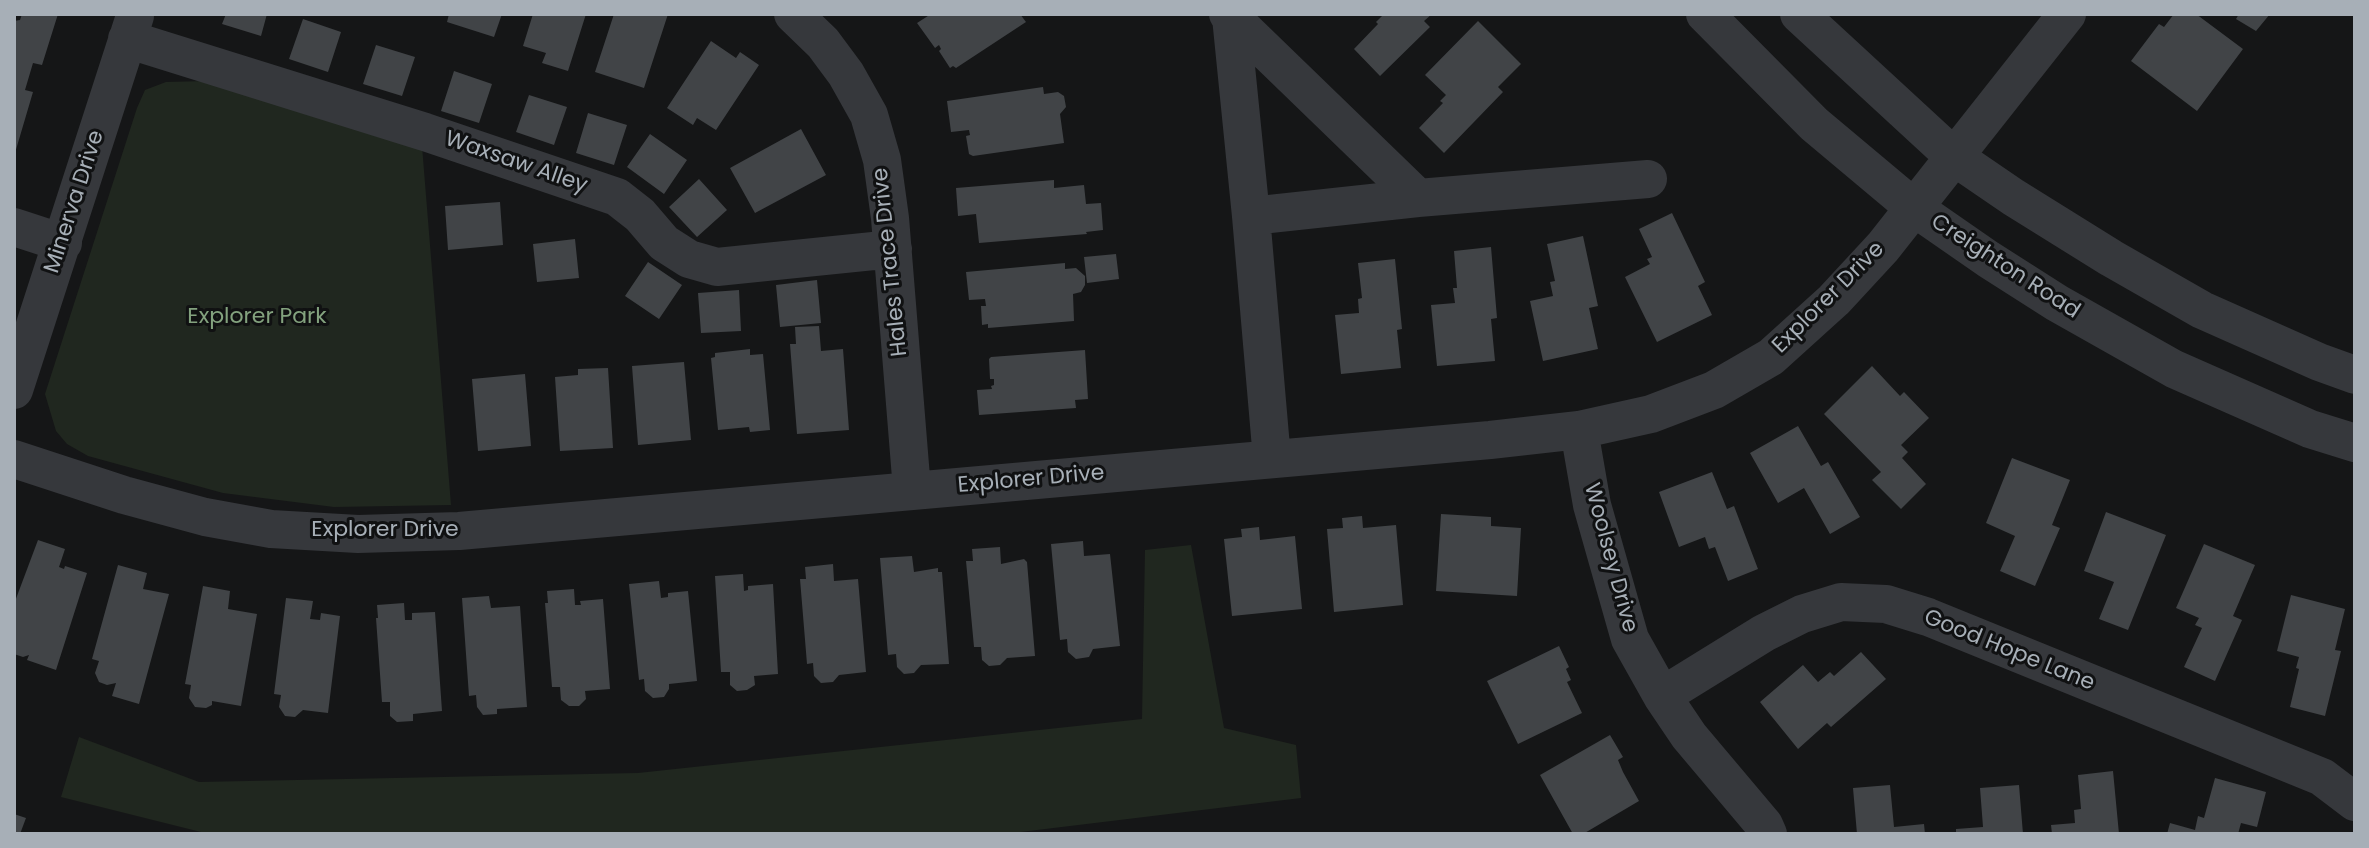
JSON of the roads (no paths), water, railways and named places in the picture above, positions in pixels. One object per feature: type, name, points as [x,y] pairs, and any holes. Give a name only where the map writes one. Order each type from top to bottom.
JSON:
[{"type":"street","name":"Hales Trace Drive","points":[[793,14],[823,43],[846,74],[869,115],[882,160],[893,249],[912,490]]},
{"type":"street","name":"Creighton Road","points":[[1705,14],[1814,124],[1913,207],[2057,303],[2174,369],[2310,429],[2355,443]]},
{"type":"street","points":[[1799,14],[1953,156],[2013,197],[2202,310],[2355,375]]},
{"type":"street","name":"Explorer Drive","points":[[14,459],[124,495],[205,517],[271,529],[358,534],[459,531],[1579,430],[1651,414],[1714,390],[1771,357],[1834,300],[1883,247],[2067,14]]},
{"type":"street","points":[[1230,16],[1418,198]]},
{"type":"street","points":[[1230,16],[1272,459]]},
{"type":"street","name":"Waxsaw Alley","points":[[132,27],[617,197],[640,215],[664,243],[689,259],[717,267],[893,249]]},
{"type":"street","name":"Minerva Drive","points":[[14,390],[132,27]]},
{"type":"street","points":[[1251,216],[1418,198],[1648,179]]},
{"type":"street","points":[[14,227],[63,243]]},
{"type":"street","name":"Woolsey Drive","points":[[1579,430],[1592,505],[1630,639],[1689,736],[1764,825],[1768,834]]},
{"type":"street","name":"Good Hope Lane","points":[[1662,696],[1764,633],[1802,614],[1841,602],[1886,604],[1928,617],[2322,777],[2355,802]]},
{"type":"park label","name":"Explorer Park","points":[[257,317]]}]
